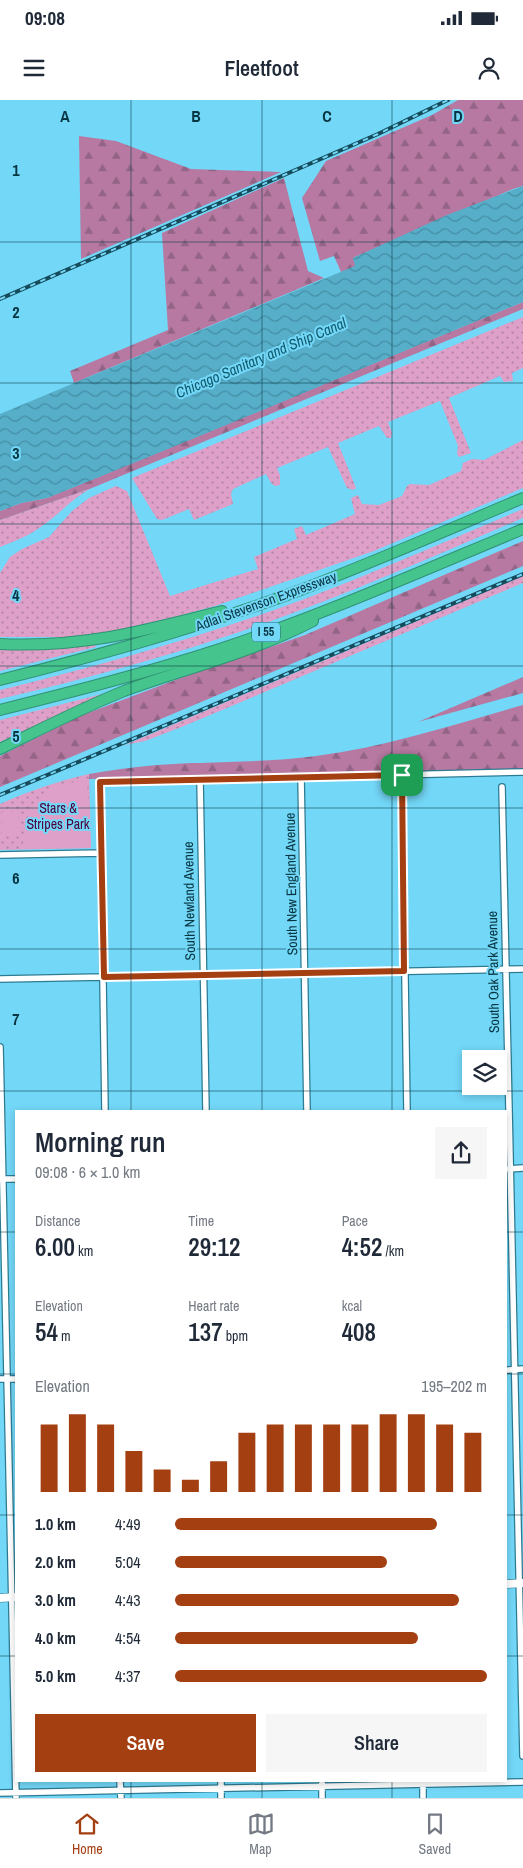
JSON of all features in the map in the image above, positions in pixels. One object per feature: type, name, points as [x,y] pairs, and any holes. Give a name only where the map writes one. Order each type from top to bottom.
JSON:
[{"type":"highway","name":"Adlai Stevenson Expressway","points":[[0,680],[103,654],[196,626],[295,592],[523,498]]},
{"type":"highway","name":"Adlai Stevenson Expressway","points":[[0,710],[158,668],[224,648],[351,601],[523,529]]},
{"type":"highway","points":[[0,644],[60,644],[119,636],[295,592]]},
{"type":"highway","points":[[0,749],[75,712],[124,692],[285,635],[351,601]]},
{"type":"main road","points":[[507,1584],[521,1583]]},
{"type":"main road","points":[[0,1598],[14,1597]]},
{"type":"street","points":[[106,1110],[100,782],[523,772]]},
{"type":"street","points":[[402,775],[408,1110]]},
{"type":"street","name":"South New England Avenue","points":[[302,777],[307,1110]]},
{"type":"street","name":"South Newland Avenue","points":[[200,780],[206,1110]]},
{"type":"street","name":"South Oak Park Avenue","points":[[502,787],[508,1169],[521,1583],[520,1635],[523,1756]]},
{"type":"street","points":[[0,855],[101,853]]},
{"type":"street","points":[[0,979],[523,969]]},
{"type":"street","points":[[0,1047],[3,1379],[14,1597],[12,1650],[15,1759]]},
{"type":"street","points":[[508,1169],[523,1168]]},
{"type":"street","points":[[1,1179],[15,1178]]},
{"type":"street","points":[[507,1370],[523,1369]]},
{"type":"street","points":[[16,1782],[16,1795]]},
{"type":"street","points":[[120,1782],[121,1798]]},
{"type":"street","points":[[0,1793],[16,1795],[221,1785],[523,1782]]},
{"type":"street","points":[[423,1783],[423,1798]]},
{"type":"street","points":[[322,1784],[322,1798]]},
{"type":"street","points":[[221,1785],[221,1798]]},
{"type":"green space","points":[[458,100],[523,100],[523,186],[353,258],[356,266],[341,272],[334,256],[320,261],[302,198],[326,161],[432,115]]},
{"type":"green space","points":[[79,136],[116,141],[191,169],[281,172],[81,259]]},
{"type":"green space","points":[[284,178],[308,271],[324,278],[74,383],[70,371],[168,330],[162,233]]},
{"type":"green space","points":[[523,302],[523,309],[92,488],[0,520],[0,511],[21,503],[47,498]]},
{"type":"green space","points":[[523,317],[523,368],[512,373],[513,381],[504,382],[500,376],[449,398],[471,453],[459,457],[457,454],[458,446],[440,401],[388,422],[392,433],[391,438],[387,438],[379,426],[338,443],[356,488],[353,490],[347,488],[328,447],[277,468],[280,475],[280,485],[275,486],[271,483],[266,474],[233,489],[231,494],[233,504],[194,520],[189,509],[162,520],[157,519],[132,478]]},
{"type":"green space","points":[[523,440],[523,488],[374,551],[215,606],[109,632],[68,637],[0,637],[0,573],[10,557],[22,549],[49,537],[72,511],[89,498],[116,486],[127,491],[170,596],[258,569],[254,557],[297,539],[294,529],[302,526],[306,535],[355,514],[351,498],[358,495],[362,504],[379,505],[402,496],[410,484],[429,485],[461,471],[463,463],[472,459],[484,460]]},
{"type":"green space","points":[[92,488],[78,496],[37,530],[0,547],[0,520]]},
{"type":"green space","points":[[523,509],[523,518],[329,600],[263,624],[99,674],[0,699],[0,690],[140,653],[277,609],[370,573]]},
{"type":"green space","points":[[523,541],[523,566],[0,787],[0,756],[80,716],[178,679],[305,635]]},
{"type":"green space","points":[[523,576],[523,583],[184,726],[145,741],[125,745]]},
{"type":"green space","points":[[95,645],[96,647],[0,671],[0,648],[46,649]]},
{"type":"green space","points":[[523,677],[523,693],[418,722]]},
{"type":"green space","points":[[103,695],[0,742],[0,720]]},
{"type":"green space","points":[[523,705],[523,769],[89,779],[89,774],[140,767],[276,760],[342,752],[420,734]]},
{"type":"green space","name":"Stars & Stripes Park","points":[[89,774],[91,848],[0,850],[0,804],[44,787]]},
{"type":"green space","name":"Stars & Stripes Park","points":[[87,781],[91,848],[23,849],[27,820],[31,809],[38,799],[58,786]]},
{"type":"green space","points":[[2,812],[18,812],[19,836],[2,836]]},
{"type":"water","name":"Chicago Sanitary and Ship Canal","points":[[523,186],[523,302],[47,498],[21,503],[0,511],[0,414],[355,266],[353,258],[447,215]]},
{"type":"railway","points":[[0,299],[378,134],[448,100]]},
{"type":"railway","points":[[0,795],[523,574]]},
{"type":"route","points":[[402,775],[404,971],[104,977],[100,782],[402,775]]}]
